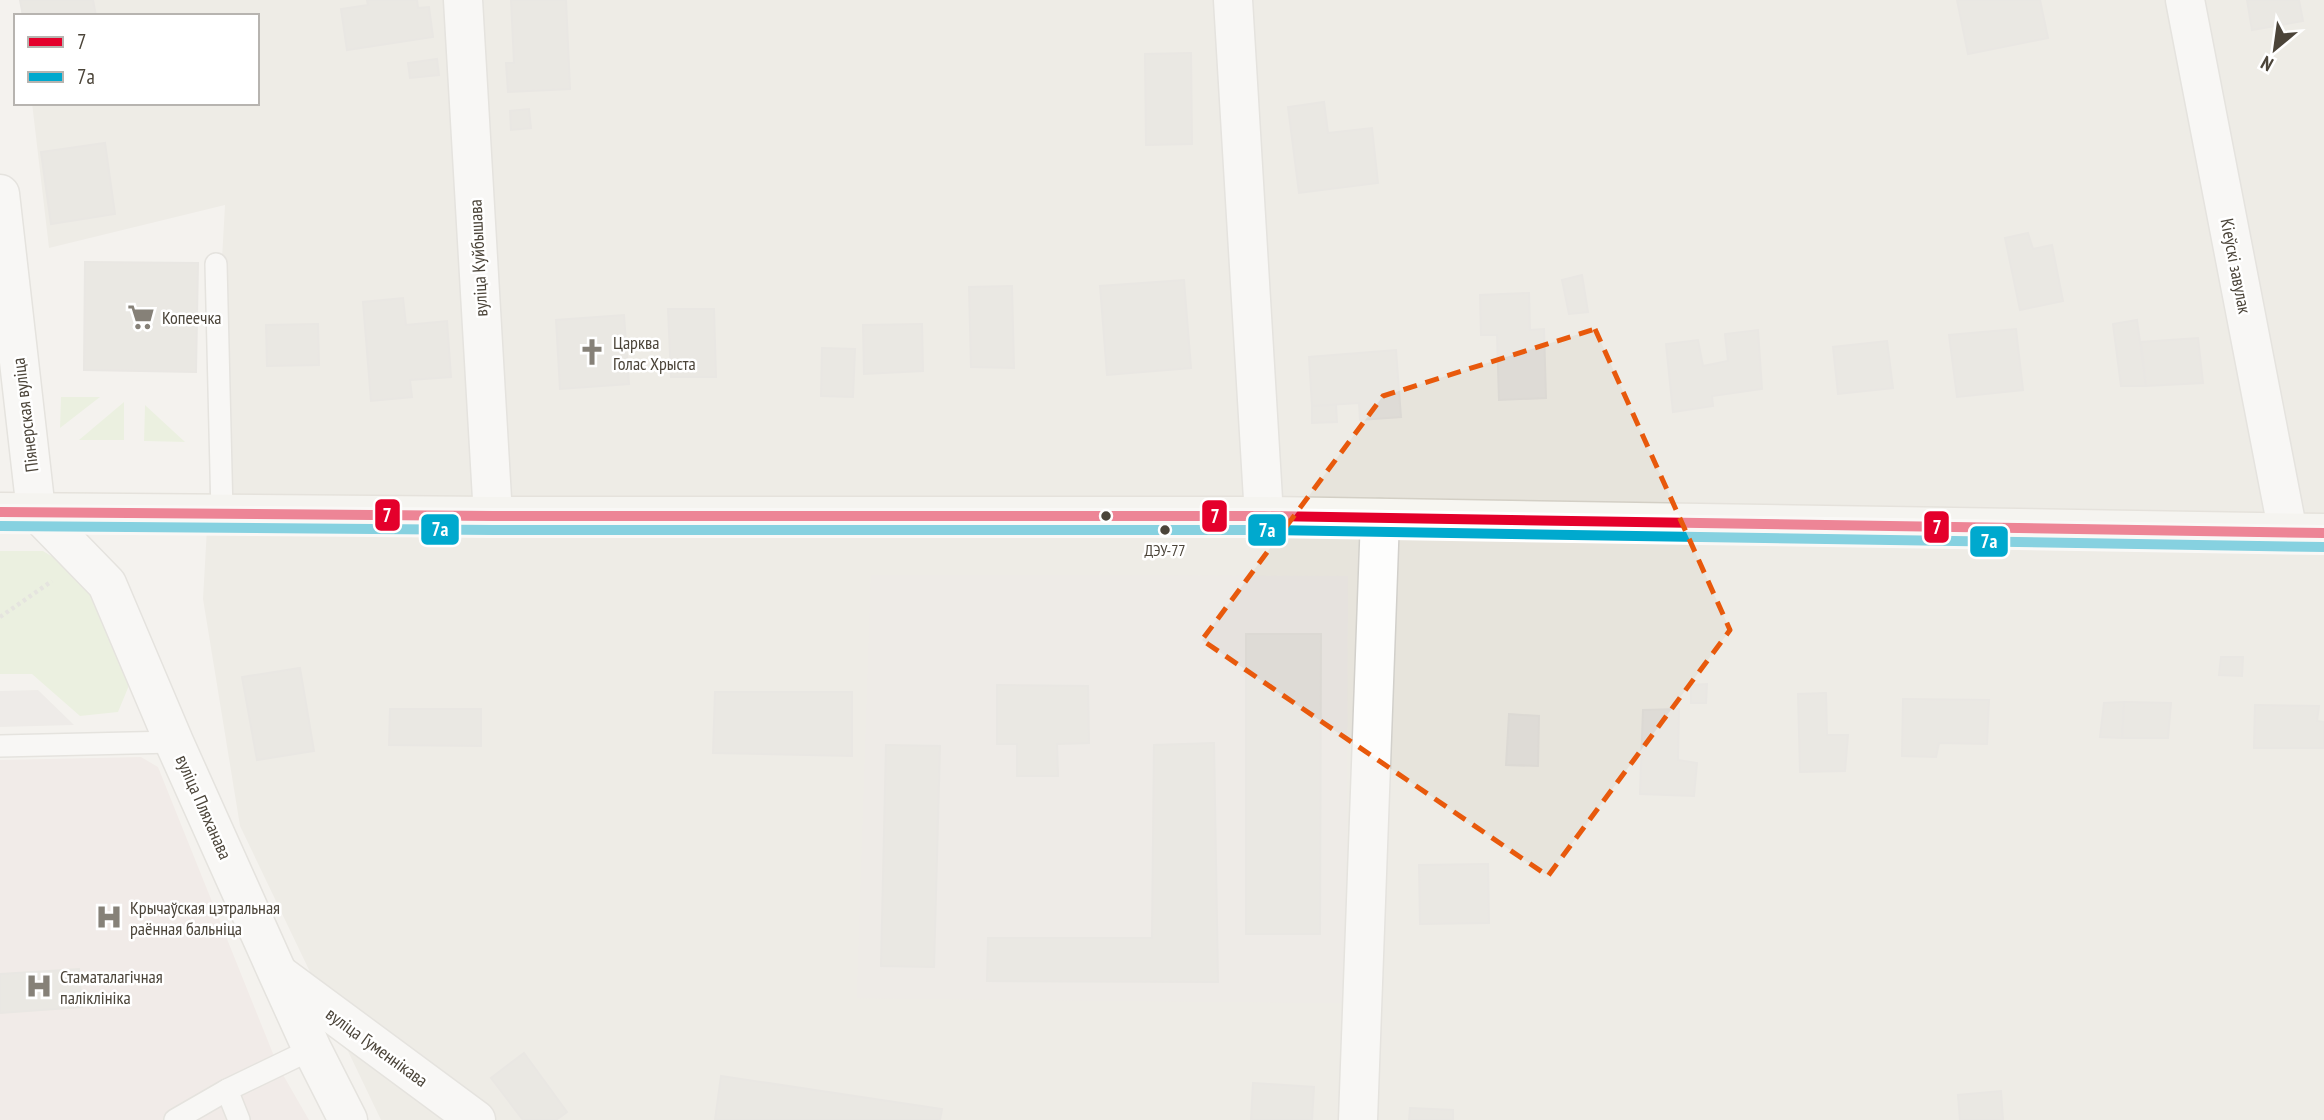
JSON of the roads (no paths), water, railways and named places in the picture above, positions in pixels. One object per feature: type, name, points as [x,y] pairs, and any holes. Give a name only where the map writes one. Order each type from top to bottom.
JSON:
[{"type":"main road","points":[[18,512],[493,516],[1265,516],[2306,533]]},
{"type":"street","name":"вуліца Куйбышава","points":[[463,0],[493,516]]},
{"type":"street","points":[[1233,0],[1265,516]]},
{"type":"street","name":"Кіеўскі завулак","points":[[2185,0],[2306,533]]},
{"type":"street","name":"Піянерская вуліца","points":[[0,194],[18,512]]},
{"type":"street","name":"вуліца Пляханава","points":[[18,512],[107,584],[278,974],[348,1120]]},
{"type":"street","points":[[1358,1120],[1380,518]]},
{"type":"street","name":"вуліца Гуменнікава","points":[[278,974],[476,1120]]},
{"type":"lane","points":[[216,264],[222,513]]},
{"type":"lane","points":[[0,746],[174,742]]},
{"type":"lane","points":[[175,1120],[227,1090],[312,1049]]},
{"type":"lane","points":[[227,1090],[239,1120]]},
{"type":"place","name":"Копеечка","points":[[141,317]]},
{"type":"place","name":"Царква Голас Хрыста","points":[[592,352]]},
{"type":"place","name":"ДЭУ-77","points":[[1165,530]]},
{"type":"place","name":"Крычаўская цэтральная раённая бальніца","points":[[109,917]]},
{"type":"place","name":"Стаматалагічная паліклініка","points":[[39,986]]}]
